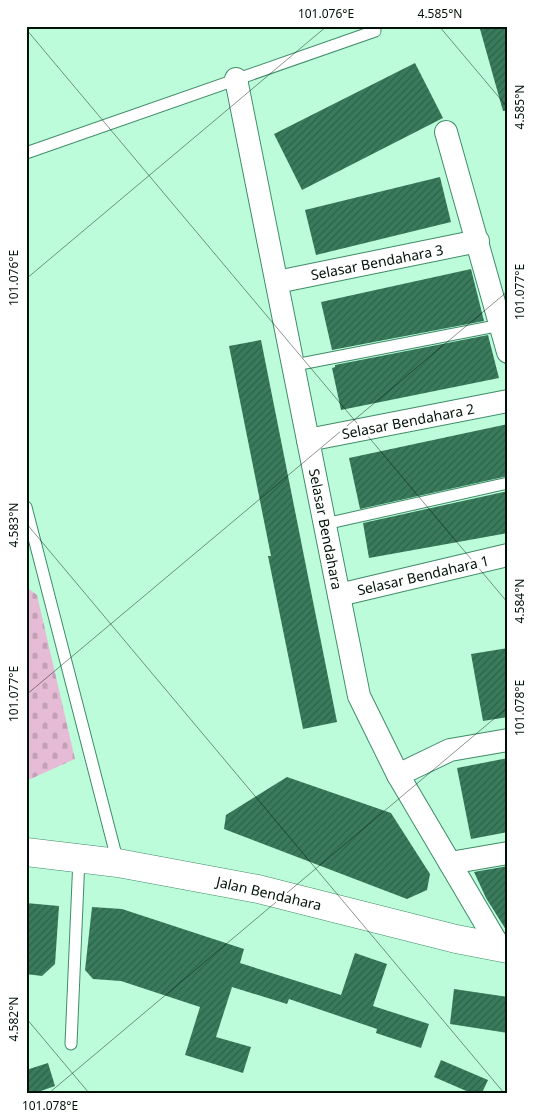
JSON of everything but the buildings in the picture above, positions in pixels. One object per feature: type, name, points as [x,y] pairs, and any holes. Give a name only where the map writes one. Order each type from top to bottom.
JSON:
[{"type":"main road","name":"Jalan Bendahara","points":[[26,852],[118,863],[258,889],[504,948]]},
{"type":"street","name":"Selasar Bendahara","points":[[236,78],[360,696],[398,775],[450,863],[504,948]]},
{"type":"street","points":[[446,132],[508,352]]},
{"type":"street","name":"Selasar Bendahara 3","points":[[277,282],[478,241]]},
{"type":"street","name":"Selasar Bendahara 2","points":[[308,440],[508,401]]},
{"type":"street","name":"Selasar Bendahara 1","points":[[339,595],[508,555]]},
{"type":"street","points":[[398,775],[450,750],[508,740]]},
{"type":"street","points":[[450,863],[508,853]]},
{"type":"lane","points":[[26,153],[375,30],[374,26]]},
{"type":"lane","points":[[295,365],[501,325]]},
{"type":"lane","points":[[325,524],[508,483]]},
{"type":"lane","points":[[26,507],[118,863]]},
{"type":"lane","points":[[71,1044],[79,858]]},
{"type":"green space","points":[[26,587],[37,595],[75,759],[26,781]]}]
